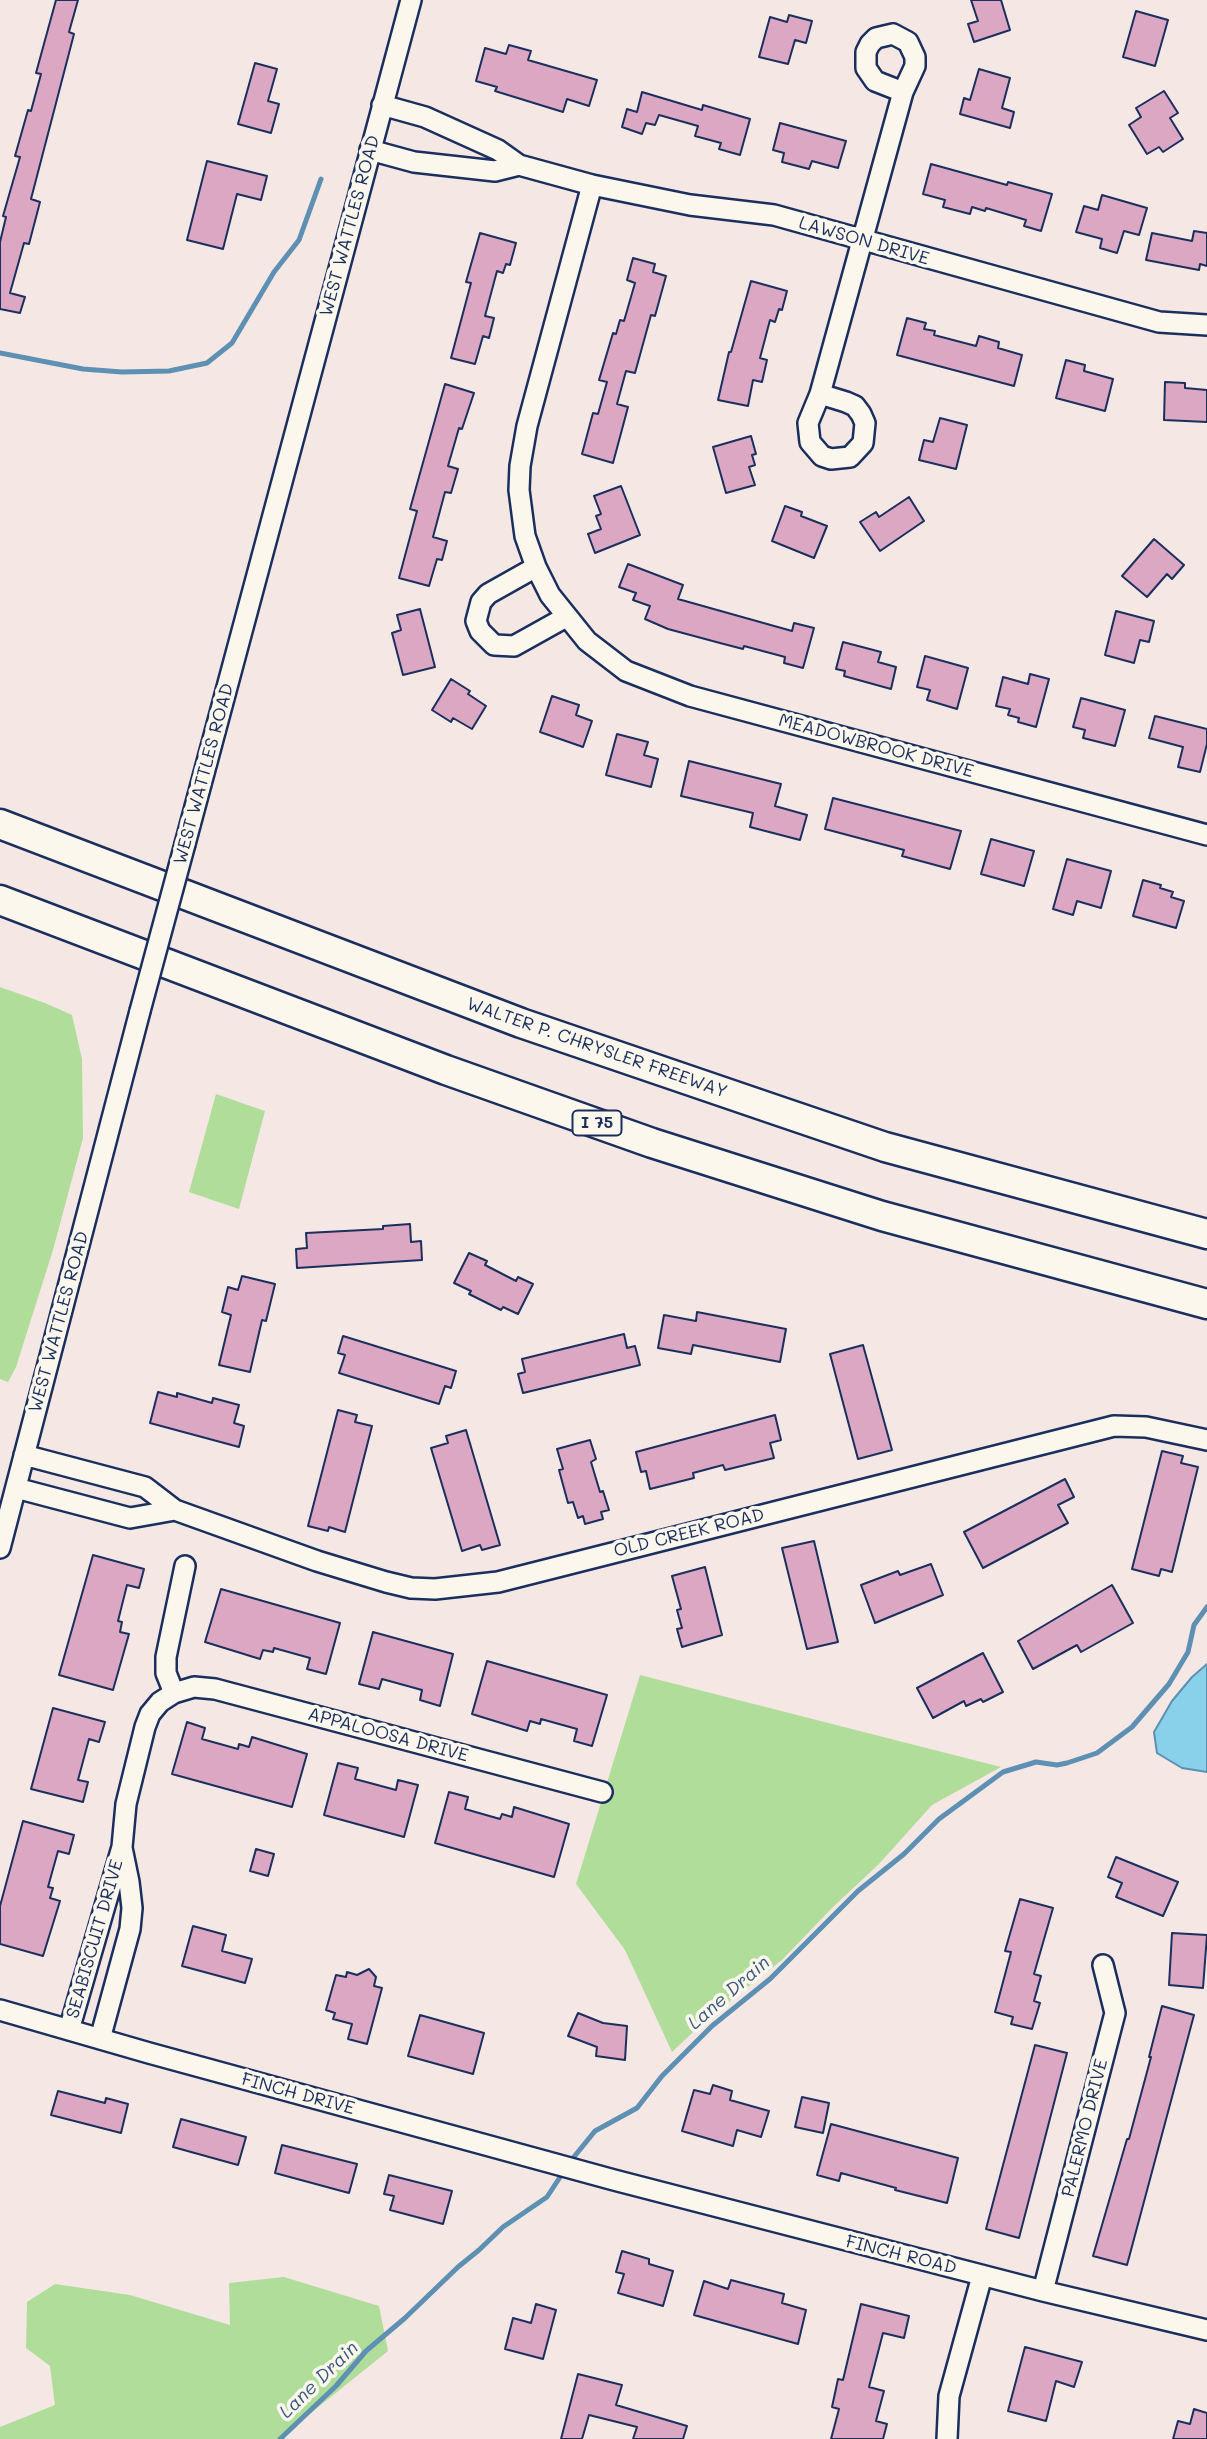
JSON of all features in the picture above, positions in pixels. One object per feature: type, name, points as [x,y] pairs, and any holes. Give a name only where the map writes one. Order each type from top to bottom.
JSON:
[{"type":"highway","name":"WALTER P. CHRYSLER FREEWAY","points":[[0,824],[521,1023],[885,1147],[1207,1234]]},
{"type":"highway","name":"I 75","points":[[0,900],[446,1070],[652,1143],[882,1216],[1207,1304]]},
{"type":"street","name":"WEST WATTLES ROAD","points":[[0,1548],[411,0]]},
{"type":"street","points":[[820,394],[903,92]]},
{"type":"street","name":"LAWSON DRIVE","points":[[382,105],[425,117],[498,150],[519,165],[592,185],[690,205],[774,215],[863,242],[1159,322],[1207,325]]},
{"type":"street","name":"LAWSON DRIVE","points":[[370,150],[414,162],[495,171],[519,165]]},
{"type":"street","name":"MEADOWBROOK DRIVE","points":[[592,185],[527,426],[520,466],[521,514],[536,568],[550,595],[593,647],[619,667],[690,696],[1207,835]]},
{"type":"street","points":[[536,568],[488,594],[481,602],[476,621],[480,631],[494,645],[514,646],[566,617]]},
{"type":"street","name":"OLD CREEK ROAD","points":[[24,1455],[145,1487],[175,1510],[317,1561],[411,1588],[435,1590],[510,1579],[1114,1426],[1146,1427],[1207,1440]]},
{"type":"street","name":"OLD CREEK ROAD","points":[[16,1488],[130,1518],[175,1510]]},
{"type":"street","points":[[174,1693],[166,1673],[166,1657],[185,1566]]},
{"type":"street","name":"APPALOOSA DRIVE","points":[[174,1693],[194,1687],[215,1689],[603,1792]]},
{"type":"street","name":"SEABISCUIT DRIVE","points":[[69,2031],[122,1847],[126,1804],[145,1727],[150,1714],[160,1702],[174,1693]]},
{"type":"street","name":"SEABISCUIT DRIVE","points":[[100,2039],[130,1929],[132,1908],[122,1847]]},
{"type":"street","name":"PALERMO DRIVE","points":[[1043,2291],[1115,2012],[1103,1965]]},
{"type":"street","name":"FINCH DRIVE","points":[[0,2010],[597,2175]]},
{"type":"street","name":"FINCH ROAD","points":[[597,2175],[982,2276],[1207,2330]]},
{"type":"street","points":[[947,2439],[949,2396],[982,2276]]},
{"type":"green space","points":[[0,987],[72,1015],[82,1059],[83,1138],[53,1250],[16,1367],[8,1382],[0,1379]]},
{"type":"green space","points":[[216,1094],[265,1111],[239,1209],[189,1192]]},
{"type":"green space","points":[[640,1675],[1001,1767],[932,1805],[879,1864],[782,1960],[706,2020],[672,2052],[625,1950],[576,1884]]},
{"type":"green space","points":[[284,2277],[379,2306],[388,2351],[286,2433],[285,2439],[0,2439],[0,2427],[55,2405],[50,2366],[26,2348],[27,2302],[55,2284],[130,2295],[230,2325],[229,2283]]},
{"type":"water","points":[[1207,1664],[1207,1772],[1182,1768],[1157,1753],[1154,1732],[1172,1701]]},
{"type":"building","points":[[56,0],[78,0],[69,32],[74,34],[31,199],[40,202],[29,244],[24,243],[10,293],[25,297],[20,313],[0,309],[0,242],[6,217],[3,216],[20,157],[15,156],[41,74],[36,73]]},
{"type":"building","points":[[971,0],[1001,0],[1010,30],[974,42],[968,24],[978,21]]},
{"type":"building","points":[[1136,11],[1168,20],[1155,66],[1123,57]]},
{"type":"building","points":[[789,15],[812,21],[806,43],[795,40],[788,64],[759,57],[770,17],[787,22]]},
{"type":"building","points":[[509,45],[531,51],[528,60],[597,80],[589,106],[567,99],[563,112],[495,91],[497,87],[476,81],[485,48],[506,54]]},
{"type":"building","points":[[255,63],[277,69],[268,101],[279,104],[271,133],[238,124]]},
{"type":"building","points":[[979,69],[1010,78],[1002,108],[1014,112],[1010,128],[960,114],[964,98],[970,100]]},
{"type":"building","points":[[1164,91],[1178,113],[1170,118],[1183,139],[1163,152],[1159,147],[1147,154],[1129,125],[1141,117],[1136,108]]},
{"type":"building","points":[[642,92],[702,110],[703,105],[750,119],[740,155],[719,149],[721,143],[695,136],[698,126],[659,115],[655,125],[646,123],[642,134],[622,127],[627,109],[637,112]]},
{"type":"building","points":[[780,123],[846,141],[838,168],[812,161],[809,169],[782,162],[784,153],[773,150]]},
{"type":"building","points":[[207,161],[267,176],[261,200],[237,194],[223,249],[187,240]]},
{"type":"building","points":[[931,164],[1052,194],[1041,231],[1024,226],[1026,220],[986,208],[985,211],[972,207],[970,214],[943,207],[945,200],[923,194]]},
{"type":"building","points":[[1102,195],[1147,208],[1139,235],[1124,231],[1117,253],[1100,248],[1102,239],[1076,232],[1084,206],[1098,210]]},
{"type":"building","points":[[1194,231],[1207,233],[1207,266],[1200,264],[1199,270],[1146,260],[1152,233],[1192,241]]},
{"type":"building","points":[[480,233],[516,243],[510,265],[506,264],[503,273],[497,271],[485,316],[494,318],[489,338],[483,336],[475,364],[451,358],[471,283],[466,282]]},
{"type":"building","points":[[633,258],[655,264],[653,272],[666,276],[655,316],[651,315],[635,373],[626,371],[617,404],[628,407],[613,463],[582,454],[593,413],[598,414],[607,382],[599,380],[613,333],[616,334],[620,320],[624,321],[635,283],[627,280]]},
{"type":"building","points":[[751,281],[787,291],[782,310],[779,309],[775,322],[770,320],[760,358],[767,360],[762,382],[753,380],[748,406],[718,400],[729,352]]},
{"type":"building","points":[[907,318],[926,323],[924,329],[935,331],[934,335],[976,346],[979,336],[999,342],[998,348],[1022,355],[1014,386],[897,355]]},
{"type":"building","points":[[1066,360],[1085,365],[1084,371],[1113,379],[1105,411],[1056,398]]},
{"type":"building","points":[[1165,382],[1185,383],[1185,388],[1207,390],[1207,422],[1164,420]]},
{"type":"building","points":[[445,384],[474,393],[462,429],[459,428],[448,466],[458,469],[451,493],[445,492],[433,537],[447,541],[442,560],[437,559],[429,586],[399,578],[417,511],[410,509]]},
{"type":"building","points":[[940,418],[967,425],[956,469],[919,460],[924,440],[933,442]]},
{"type":"building","points":[[751,436],[756,454],[752,455],[755,465],[749,467],[755,485],[726,493],[713,447]]},
{"type":"building","points":[[621,486],[640,535],[595,553],[588,534],[601,529],[596,516],[601,514],[594,496]]},
{"type":"building","points":[[909,497],[924,521],[880,551],[860,522],[876,512],[879,517]]},
{"type":"building","points":[[785,506],[802,512],[801,516],[827,526],[814,558],[772,541]]},
{"type":"building","points":[[1154,539],[1184,565],[1172,579],[1167,574],[1147,597],[1122,576]]},
{"type":"building","points":[[628,564],[683,585],[678,599],[792,631],[794,623],[814,628],[803,668],[784,663],[785,657],[668,629],[645,619],[650,606],[633,600],[636,593],[619,587]]},
{"type":"building","points":[[420,609],[435,667],[403,675],[392,633],[401,630],[397,615]]},
{"type":"building","points":[[1116,611],[1154,621],[1149,642],[1140,640],[1134,663],[1105,655]]},
{"type":"building","points":[[843,642],[881,652],[878,662],[896,667],[891,689],[844,676],[845,671],[836,669]]},
{"type":"building","points":[[925,656],[968,668],[957,709],[927,700],[930,690],[917,687]]},
{"type":"building","points":[[1030,674],[1049,679],[1036,727],[1018,722],[1019,718],[1008,715],[1010,709],[996,706],[1003,677],[1028,684]]},
{"type":"building","points":[[451,679],[470,691],[468,694],[486,706],[472,729],[453,718],[451,722],[432,710]]},
{"type":"building","points":[[552,696],[579,705],[576,715],[592,721],[583,747],[540,732]]},
{"type":"building","points":[[1081,698],[1125,710],[1115,746],[1083,738],[1085,730],[1073,727]]},
{"type":"building","points":[[1155,716],[1207,729],[1207,744],[1200,772],[1178,767],[1183,747],[1149,738]]},
{"type":"building","points":[[617,734],[648,742],[644,755],[658,759],[651,787],[606,775]]},
{"type":"building","points":[[689,761],[781,784],[775,806],[807,815],[800,840],[750,827],[753,813],[681,796]]},
{"type":"building","points":[[833,798],[961,831],[950,869],[902,856],[904,850],[825,829]]},
{"type":"building","points":[[991,839],[1034,851],[1024,886],[981,874]]},
{"type":"building","points":[[1067,859],[1111,871],[1101,908],[1077,901],[1073,915],[1053,909]]},
{"type":"building","points":[[1143,880],[1161,885],[1160,888],[1173,892],[1171,897],[1184,901],[1176,928],[1133,916]]},
{"type":"building","points":[[410,1224],[411,1242],[421,1241],[422,1260],[297,1268],[296,1249],[307,1248],[306,1233],[383,1229],[383,1226]]},
{"type":"building","points":[[469,1253],[487,1261],[485,1265],[516,1281],[518,1277],[533,1284],[518,1314],[503,1307],[501,1310],[454,1283]]},
{"type":"building","points":[[242,1276],[275,1284],[266,1321],[262,1320],[250,1372],[219,1365],[231,1315],[222,1312],[228,1287],[238,1290]]},
{"type":"building","points":[[697,1312],[786,1329],[780,1362],[693,1345],[691,1354],[658,1348],[664,1315],[696,1321]]},
{"type":"building","points":[[624,1334],[627,1348],[635,1346],[640,1365],[523,1393],[518,1374],[525,1372],[522,1359]]},
{"type":"building","points":[[343,1336],[456,1371],[451,1388],[445,1386],[439,1404],[339,1373],[345,1355],[338,1353]]},
{"type":"building","points":[[863,1345],[892,1450],[858,1459],[830,1354]]},
{"type":"building","points":[[158,1392],[177,1397],[177,1393],[212,1403],[213,1398],[239,1405],[234,1423],[244,1426],[239,1447],[150,1423]]},
{"type":"building","points":[[338,1410],[357,1415],[355,1422],[372,1426],[345,1532],[329,1527],[328,1531],[308,1526]]},
{"type":"building","points":[[775,1415],[781,1440],[770,1443],[774,1458],[725,1470],[723,1465],[693,1473],[694,1478],[650,1489],[646,1471],[641,1472],[636,1452]]},
{"type":"building","points":[[466,1430],[500,1545],[482,1550],[480,1545],[462,1551],[431,1448],[448,1443],[446,1436]]},
{"type":"building","points":[[590,1440],[596,1459],[591,1462],[600,1492],[603,1491],[609,1510],[601,1512],[603,1519],[585,1524],[583,1516],[578,1518],[573,1502],[568,1503],[559,1470],[563,1469],[557,1449]]},
{"type":"building","points":[[1162,1451],[1183,1456],[1181,1463],[1198,1467],[1172,1572],[1161,1569],[1159,1576],[1132,1569]]},
{"type":"building","points":[[1065,1479],[1074,1497],[1058,1505],[1068,1523],[983,1568],[964,1532]]},
{"type":"building","points":[[814,1541],[838,1642],[807,1649],[782,1548]]},
{"type":"building","points":[[93,1555],[144,1569],[139,1588],[127,1585],[118,1621],[122,1622],[120,1632],[129,1634],[113,1690],[59,1675]]},
{"type":"building","points":[[931,1564],[943,1595],[875,1623],[861,1585],[898,1571],[900,1575]]},
{"type":"building","points":[[705,1567],[722,1635],[682,1647],[677,1629],[682,1628],[677,1610],[681,1609],[672,1576]]},
{"type":"building","points":[[1112,1585],[1133,1623],[1081,1652],[1077,1645],[1033,1669],[1018,1641]]},
{"type":"building","points":[[221,1589],[340,1623],[326,1674],[307,1669],[310,1658],[274,1648],[273,1652],[263,1650],[260,1659],[205,1642]]},
{"type":"building","points":[[373,1632],[453,1654],[440,1706],[420,1700],[422,1690],[382,1679],[379,1689],[359,1684]]},
{"type":"building","points":[[983,1653],[1003,1692],[983,1702],[981,1699],[966,1706],[964,1701],[933,1718],[917,1688]]},
{"type":"building","points":[[487,1661],[607,1695],[592,1746],[574,1741],[577,1729],[541,1719],[540,1724],[530,1721],[527,1731],[472,1714]]},
{"type":"building","points":[[53,1708],[105,1722],[99,1742],[89,1739],[78,1780],[88,1782],[83,1802],[31,1789]]},
{"type":"building","points":[[187,1722],[205,1728],[202,1739],[238,1749],[239,1744],[249,1747],[252,1737],[307,1754],[292,1807],[172,1774]]},
{"type":"building","points":[[338,1763],[358,1768],[355,1779],[396,1790],[398,1780],[418,1785],[404,1837],[324,1815]]},
{"type":"building","points":[[449,1792],[468,1797],[465,1809],[500,1819],[502,1814],[512,1817],[514,1807],[569,1824],[554,1877],[435,1843]]},
{"type":"building","points":[[23,1821],[74,1835],[69,1854],[58,1851],[48,1887],[53,1888],[50,1898],[60,1901],[43,1956],[0,1944],[0,1906]]},
{"type":"building","points":[[256,1849],[274,1854],[268,1876],[250,1871]]},
{"type":"building","points":[[1116,1857],[1178,1882],[1163,1916],[1116,1897],[1122,1883],[1108,1877]]},
{"type":"building","points":[[1020,1899],[1053,1908],[1034,1974],[1041,1976],[1034,2001],[1040,2003],[1032,2029],[1011,2024],[1013,2017],[995,2012],[1011,1952],[1005,1951]]},
{"type":"building","points":[[193,1926],[226,1935],[222,1951],[252,1959],[245,1983],[182,1966]]},
{"type":"building","points":[[1172,1933],[1207,1935],[1203,1988],[1169,1985]]},
{"type":"building","points":[[369,1969],[376,1977],[374,1986],[382,1988],[367,2044],[348,2039],[352,2024],[333,2019],[335,2013],[326,2010],[336,1975],[346,1977],[347,1972],[357,1975]]},
{"type":"building","points":[[1162,2006],[1194,2015],[1127,2265],[1093,2256],[1129,2139]]},
{"type":"building","points":[[578,2013],[603,2023],[627,2026],[625,2060],[596,2056],[597,2047],[568,2036]]},
{"type":"building","points":[[420,2015],[484,2033],[473,2074],[408,2056]]},
{"type":"building","points":[[1035,2045],[1067,2053],[1019,2238],[986,2229]]},
{"type":"building","points":[[713,2085],[732,2091],[730,2100],[769,2111],[761,2137],[737,2130],[733,2146],[682,2131],[694,2090],[710,2094]]},
{"type":"building","points":[[58,2091],[105,2103],[106,2098],[128,2104],[121,2133],[51,2115]]},
{"type":"building","points":[[802,2097],[829,2103],[823,2133],[795,2127]]},
{"type":"building","points":[[181,2119],[246,2137],[238,2165],[173,2147]]},
{"type":"building","points":[[831,2124],[958,2158],[947,2203],[841,2173],[839,2181],[817,2175]]},
{"type":"building","points":[[282,2145],[357,2164],[349,2193],[275,2173]]},
{"type":"building","points":[[389,2175],[452,2191],[443,2224],[390,2210],[394,2196],[384,2194]]},
{"type":"building","points":[[622,2251],[649,2259],[649,2264],[673,2271],[663,2306],[618,2293],[624,2274],[616,2272]]},
{"type":"building","points":[[731,2280],[784,2294],[782,2303],[806,2310],[798,2344],[694,2315],[704,2281],[728,2289]]},
{"type":"building","points":[[536,2304],[556,2310],[543,2359],[505,2349],[513,2318],[531,2323]]},
{"type":"building","points":[[861,2304],[909,2316],[904,2338],[883,2333],[869,2387],[884,2391],[876,2421],[887,2424],[883,2439],[831,2439],[839,2409],[832,2407],[838,2379],[843,2380]]},
{"type":"building","points":[[1025,2347],[1082,2362],[1074,2387],[1056,2381],[1046,2421],[1008,2411]]},
{"type":"building","points":[[578,2374],[622,2385],[616,2405],[687,2426],[683,2439],[633,2439],[637,2427],[589,2415],[582,2439],[561,2439]]},
{"type":"building","points":[[1194,2409],[1207,2413],[1207,2439],[1173,2439],[1178,2421],[1190,2424]]},
{"type":"waterway","points":[[0,353],[83,369],[122,372],[169,371],[207,363],[232,343],[274,272],[299,240],[321,179]]},
{"type":"waterway","name":"Lane Drain","points":[[569,2163],[595,2131],[637,2108],[662,2076],[712,2026],[770,1979],[858,1891],[904,1854],[939,1819],[1003,1772],[1036,1762],[1057,1765],[1067,1763],[1097,1753],[1132,1727],[1169,1684],[1188,1652],[1194,1625],[1207,1607]]},
{"type":"waterway","name":"Lane Drain","points":[[280,2439],[336,2386],[366,2351],[458,2267],[503,2227],[547,2197],[564,2171]]}]
